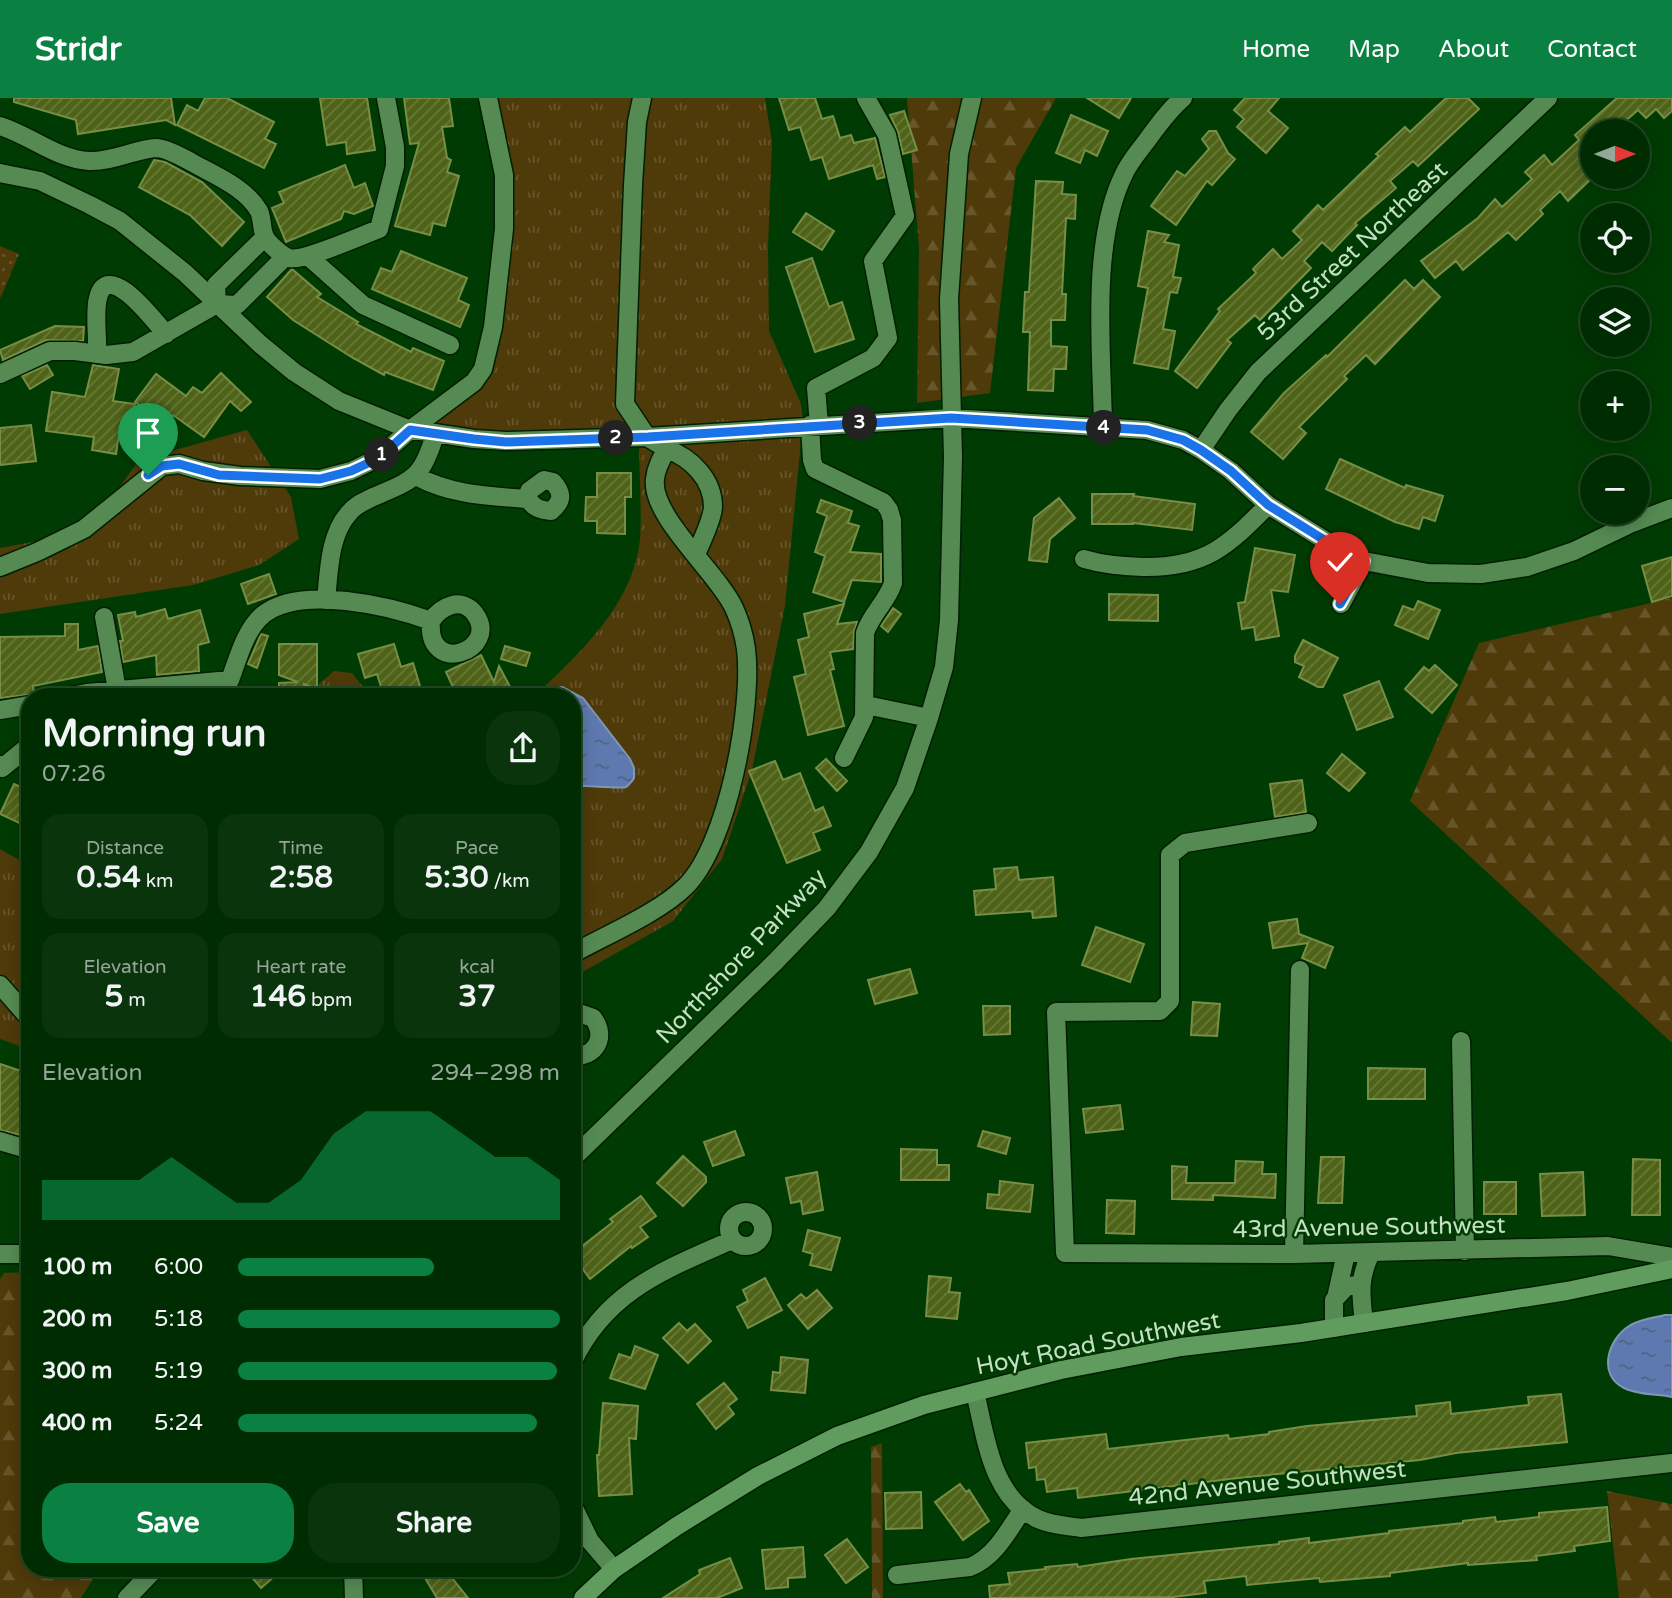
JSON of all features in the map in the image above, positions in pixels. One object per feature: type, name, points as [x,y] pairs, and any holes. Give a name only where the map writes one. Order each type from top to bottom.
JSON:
[{"type":"main road","name":"Hoyt Road Southwest","points":[[583,1598],[614,1569],[677,1525],[758,1476],[837,1436],[924,1405],[1061,1370],[1181,1347],[1334,1328],[1567,1291],[1672,1269]]},
{"type":"street","points":[[0,126],[12,129],[52,151],[88,161],[158,148],[188,160],[238,188],[257,209],[263,220],[265,237],[285,257],[293,259],[308,256],[379,229],[395,166],[395,147],[386,98]]},
{"type":"street","points":[[0,567],[85,528],[162,466],[179,464],[229,475],[320,479],[351,471],[379,458],[410,430],[474,382],[482,369],[493,327],[504,229],[504,175],[488,98]]},
{"type":"street","points":[[642,98],[637,122],[634,172],[625,404],[648,437],[690,459],[710,494],[713,508],[695,555]]},
{"type":"street","points":[[844,758],[864,717],[865,633],[868,624],[890,593],[892,520],[883,502],[815,469],[812,460],[816,388],[873,358],[888,338],[873,261],[905,216],[887,135],[866,98]]},
{"type":"street","points":[[1102,428],[1101,280],[1103,252],[1114,199],[1125,172],[1159,123],[1183,98]]},
{"type":"street","name":"53rd Street Northeast","points":[[1201,450],[1258,372],[1548,98]]},
{"type":"street","name":"Northshore Parkway","points":[[581,1150],[827,908],[869,852],[905,788],[944,667],[949,620],[953,482],[949,299],[959,154],[967,101]]},
{"type":"street","points":[[0,173],[40,181],[120,221],[185,272],[260,344],[315,387],[339,401],[410,430],[506,442],[648,437],[951,418],[1147,430],[1183,440],[1201,450],[1231,471],[1268,505],[1364,561],[1428,573],[1481,574],[1527,567],[1574,551],[1632,523],[1672,508]]},
{"type":"street","points":[[217,304],[216,285],[265,237]]},
{"type":"street","points":[[308,256],[363,305],[450,345]]},
{"type":"street","points":[[0,374],[50,351],[97,354],[133,352],[217,304],[237,305],[285,257]]},
{"type":"street","points":[[97,354],[98,298],[104,287],[111,284],[119,285],[128,292],[166,334]]},
{"type":"street","points":[[326,600],[331,556],[340,526],[349,512],[362,502],[406,484],[416,476],[423,467],[435,434]]},
{"type":"street","points":[[581,949],[649,912],[687,885],[711,848],[731,787],[740,743],[746,696],[746,650],[740,623],[733,604],[660,504],[654,482],[657,466],[667,449]]},
{"type":"street","points":[[416,476],[436,486],[474,495],[528,499]]},
{"type":"street","points":[[1084,559],[1117,566],[1161,567],[1192,563],[1230,542],[1268,505]]},
{"type":"street","points":[[1340,604],[1364,561]]},
{"type":"street","points":[[193,688],[230,680],[249,632],[263,615],[278,606],[298,601],[326,600],[374,604],[431,621]]},
{"type":"street","points":[[104,617],[117,688]]},
{"type":"street","points":[[866,705],[929,718]]},
{"type":"street","points":[[0,710],[21,706]]},
{"type":"street","points":[[0,765],[2,768],[21,752]]},
{"type":"street","name":"43rd Avenue Southwest","points":[[1308,823],[1185,843],[1170,855],[1170,1001],[1160,1011],[1056,1012],[1065,1253],[1294,1254],[1608,1246],[1672,1257]]},
{"type":"street","points":[[1294,1254],[1300,970]]},
{"type":"street","points":[[0,985],[21,1009]]},
{"type":"street","points":[[581,1014],[593,1018],[600,1031],[597,1046],[581,1057]]},
{"type":"street","points":[[1461,1041],[1465,1251]]},
{"type":"street","points":[[0,1141],[21,1147]]},
{"type":"street","points":[[581,1345],[606,1312],[633,1288],[687,1259],[733,1240]]},
{"type":"street","points":[[1334,1328],[1334,1300],[1346,1253]]},
{"type":"street","points":[[1364,1323],[1360,1284],[1363,1269],[1371,1253]]},
{"type":"street","points":[[0,1254],[21,1254]]},
{"type":"street","points":[[1336,1298],[1346,1287],[1360,1284]]},
{"type":"street","points":[[897,1575],[970,1567],[982,1562],[991,1555],[1023,1509],[1011,1499],[994,1469],[975,1392]]},
{"type":"street","name":"42nd Avenue Southwest","points":[[1023,1509],[1039,1519],[1081,1528],[1672,1463]]},
{"type":"street","points":[[581,1522],[590,1541],[614,1569]]},
{"type":"street","points":[[127,1598],[147,1577]]},
{"type":"street","points":[[354,1577],[355,1598]]},
{"type":"green space","points":[[477,98],[765,98],[772,142],[768,248],[769,331],[801,404],[803,421],[785,606],[752,770],[722,859],[673,921],[581,973],[581,688],[543,688],[602,626],[627,586],[640,539],[639,437],[408,429],[474,376],[483,351],[497,228],[495,176],[486,124]]},
{"type":"green space","points":[[907,98],[1056,98],[1016,168],[990,393],[917,403],[919,248]]},
{"type":"green space","points":[[0,246],[19,254],[1,297],[0,297]]},
{"type":"green space","points":[[247,430],[291,497],[299,539],[259,565],[193,585],[0,614],[0,548],[38,541],[82,526],[108,503],[139,460]]},
{"type":"green space","points":[[1672,598],[1672,1043],[1410,801],[1479,643]]},
{"type":"green space","points":[[334,671],[352,673],[364,688],[318,688]]},
{"type":"green space","points":[[0,849],[21,861],[21,1047],[0,1039]]},
{"type":"green space","points":[[21,1272],[21,1577],[94,1577],[81,1598],[0,1598],[0,1279],[4,1273]]},
{"type":"green space","points":[[882,1443],[883,1598],[872,1598],[871,1447]]},
{"type":"green space","points":[[1607,1491],[1672,1504],[1672,1598],[1619,1598]]},
{"type":"water","points":[[581,697],[630,759],[634,768],[634,778],[630,783],[626,787],[581,786]]},
{"type":"water","points":[[1672,1315],[1672,1397],[1624,1388],[1610,1375],[1608,1366],[1608,1357],[1616,1339],[1633,1324]]},
{"type":"building","points":[[14,98],[171,98],[175,125],[166,120],[78,134],[76,120],[14,102]]},
{"type":"building","points":[[205,98],[227,98],[274,122],[265,139],[276,144],[264,168],[177,125],[187,105],[198,111]]},
{"type":"building","points":[[320,98],[367,98],[375,150],[347,154],[346,142],[327,145]]},
{"type":"building","points":[[404,98],[449,98],[453,126],[442,127],[447,158],[451,160],[447,172],[459,176],[445,226],[433,223],[430,235],[395,226],[419,143],[410,144]]},
{"type":"building","points":[[779,98],[815,98],[822,119],[833,116],[840,138],[851,135],[854,143],[875,138],[885,177],[877,179],[873,165],[829,179],[822,157],[811,160],[800,127],[789,130]]},
{"type":"building","points":[[1087,98],[1131,98],[1119,118]]},
{"type":"building","points":[[1245,98],[1279,98],[1268,111],[1288,128],[1266,153],[1237,127],[1244,119],[1234,110]]},
{"type":"building","points":[[1446,98],[1468,98],[1479,109],[1418,166],[1413,161],[1390,181],[1396,188],[1355,223],[1357,225],[1332,251],[1322,242],[1304,261],[1311,268],[1260,320],[1255,315],[1227,340],[1231,343],[1197,388],[1175,371],[1220,311],[1218,309],[1256,273],[1253,269],[1273,249],[1282,259],[1302,240],[1293,231],[1318,205],[1323,210],[1405,127],[1410,132]]},
{"type":"building","points":[[1617,98],[1672,98],[1672,111],[1664,118],[1656,109],[1646,118],[1638,110],[1628,119],[1593,119]]},
{"type":"building","points":[[904,111],[917,150],[903,154],[898,132],[890,115]]},
{"type":"building","points":[[1071,115],[1108,131],[1097,156],[1085,150],[1080,163],[1056,153]]},
{"type":"building","points":[[1209,131],[1216,131],[1228,153],[1235,159],[1212,185],[1207,181],[1176,225],[1151,206],[1177,171],[1185,176],[1209,149],[1202,139]]},
{"type":"building","points":[[1580,131],[1581,189],[1568,201],[1560,191],[1540,210],[1543,214],[1516,240],[1508,232],[1463,270],[1456,261],[1435,278],[1421,261],[1478,218],[1495,199],[1502,207],[1532,179],[1525,172],[1544,155],[1552,165],[1579,140],[1575,135]]},
{"type":"building","points":[[154,160],[165,162],[202,182],[244,222],[222,246],[190,215],[139,187]]},
{"type":"building","points":[[345,165],[354,188],[365,183],[373,206],[354,214],[344,211],[341,219],[286,242],[272,208],[284,203],[279,192]]},
{"type":"building","points":[[1036,181],[1063,182],[1062,194],[1076,195],[1075,219],[1066,218],[1062,294],[1066,294],[1065,320],[1051,320],[1051,346],[1067,347],[1066,369],[1054,369],[1053,391],[1028,390],[1030,332],[1023,332],[1025,292],[1029,292]]},
{"type":"building","points":[[806,213],[834,231],[822,250],[793,232]]},
{"type":"building","points":[[1148,231],[1169,235],[1164,242],[1179,245],[1173,277],[1181,278],[1177,293],[1170,292],[1163,329],[1175,331],[1168,369],[1134,363],[1148,288],[1138,286]]},
{"type":"building","points":[[401,251],[467,278],[458,300],[469,305],[460,327],[372,289],[381,268],[392,272]]},
{"type":"building","points":[[812,258],[829,307],[842,302],[854,339],[815,352],[786,267]]},
{"type":"building","points":[[292,269],[321,294],[317,297],[358,322],[356,324],[411,352],[413,348],[444,361],[433,390],[385,372],[384,375],[293,320],[267,297]]},
{"type":"building","points":[[1405,280],[1414,289],[1423,280],[1440,297],[1375,364],[1366,355],[1344,376],[1347,379],[1299,427],[1306,433],[1283,459],[1251,432],[1284,393],[1326,355],[1327,357]]},
{"type":"building","points":[[55,326],[84,327],[83,341],[46,340],[3,360],[0,350]]},
{"type":"building","points":[[47,365],[53,375],[30,389],[22,376]]},
{"type":"building","points":[[93,365],[119,369],[113,401],[135,404],[131,430],[120,428],[116,454],[92,450],[94,437],[46,431],[52,392],[85,397]]},
{"type":"building","points":[[221,373],[251,402],[241,411],[230,401],[204,437],[173,415],[166,424],[135,402],[156,374],[186,396],[193,387],[202,393]]},
{"type":"building","points":[[31,425],[36,461],[0,465],[0,428]]},
{"type":"building","points":[[1340,459],[1405,488],[1406,485],[1443,496],[1435,521],[1423,517],[1419,529],[1395,522],[1326,489]]},
{"type":"building","points":[[597,473],[631,473],[631,497],[625,497],[625,534],[597,533],[597,521],[585,521],[586,497],[597,497]]},
{"type":"building","points":[[1092,494],[1134,494],[1133,496],[1195,504],[1192,530],[1133,523],[1092,524]]},
{"type":"building","points":[[1059,498],[1075,518],[1050,539],[1047,562],[1029,560],[1034,518]]},
{"type":"building","points":[[821,500],[852,511],[848,523],[859,526],[850,552],[881,554],[881,582],[852,580],[844,602],[813,592],[825,556],[815,552],[827,516],[817,512]]},
{"type":"building","points":[[1255,548],[1295,555],[1288,592],[1271,590],[1279,636],[1256,640],[1254,627],[1242,629],[1238,603],[1245,602]]},
{"type":"building","points":[[1672,557],[1672,596],[1652,602],[1642,566]]},
{"type":"building","points":[[269,574],[276,594],[248,604],[241,584]]},
{"type":"building","points":[[1109,594],[1158,595],[1158,621],[1109,620]]},
{"type":"building","points":[[1418,601],[1440,610],[1428,639],[1395,625],[1403,606],[1414,610]]},
{"type":"building","points":[[844,604],[837,624],[857,622],[853,649],[830,652],[834,669],[830,670],[844,726],[808,735],[794,677],[806,674],[798,640],[809,637],[804,614]]},
{"type":"building","points":[[893,608],[901,614],[888,632],[881,626]]},
{"type":"building","points":[[165,609],[168,619],[200,610],[209,642],[198,645],[199,671],[157,675],[156,655],[123,662],[120,641],[123,641],[118,615],[135,612],[136,617]]},
{"type":"building","points":[[65,624],[78,624],[78,650],[98,646],[102,672],[33,688],[21,688],[21,696],[0,698],[0,637],[65,636]]},
{"type":"building","points":[[261,634],[268,636],[257,668],[248,664]]},
{"type":"building","points":[[1303,640],[1338,658],[1323,687],[1299,677],[1304,666],[1295,662],[1295,656]]},
{"type":"building","points":[[279,644],[317,644],[317,688],[304,684],[304,688],[279,688],[279,683],[298,682],[279,675]]},
{"type":"building","points":[[394,644],[401,667],[413,663],[421,688],[381,688],[377,674],[365,678],[358,654]]},
{"type":"building","points":[[505,646],[530,653],[526,666],[501,659]]},
{"type":"building","points":[[481,655],[494,682],[499,666],[511,688],[453,688],[446,672]]},
{"type":"building","points":[[1435,665],[1457,685],[1432,713],[1405,689],[1424,667],[1429,671]]},
{"type":"building","points":[[1379,681],[1393,717],[1357,730],[1344,695]]},
{"type":"building","points":[[1342,754],[1365,773],[1349,791],[1327,773]]},
{"type":"building","points":[[826,759],[847,781],[837,791],[816,768]]},
{"type":"building","points":[[775,761],[783,780],[800,773],[815,811],[823,807],[831,826],[813,833],[820,850],[787,863],[749,771]]},
{"type":"building","points":[[1302,780],[1306,812],[1275,817],[1270,784]]},
{"type":"building","points":[[14,784],[21,787],[21,824],[0,814]]},
{"type":"building","points":[[1017,867],[1019,880],[1053,877],[1056,916],[1033,918],[1032,911],[976,915],[974,891],[996,889],[994,869]]},
{"type":"building","points":[[1297,919],[1299,934],[1333,947],[1325,968],[1302,958],[1308,943],[1273,948],[1269,923]]},
{"type":"building","points":[[1096,927],[1144,944],[1130,982],[1082,965]]},
{"type":"building","points":[[910,969],[917,993],[875,1004],[868,980]]},
{"type":"building","points":[[1193,1002],[1220,1004],[1217,1036],[1191,1035]]},
{"type":"building","points":[[983,1006],[1010,1006],[1010,1034],[984,1035]]},
{"type":"building","points":[[0,1064],[21,1071],[21,1135],[0,1130]]},
{"type":"building","points":[[1368,1068],[1425,1069],[1425,1099],[1368,1099]]},
{"type":"building","points":[[1120,1105],[1123,1129],[1086,1133],[1083,1109]]},
{"type":"building","points":[[735,1131],[744,1155],[713,1166],[704,1142]]},
{"type":"building","points":[[983,1131],[1010,1138],[1006,1154],[978,1146]]},
{"type":"building","points":[[901,1149],[937,1150],[937,1165],[949,1165],[949,1180],[901,1180]]},
{"type":"building","points":[[683,1156],[706,1177],[706,1182],[683,1206],[657,1183]]},
{"type":"building","points":[[1321,1157],[1344,1157],[1342,1203],[1318,1203]]},
{"type":"building","points":[[1633,1159],[1660,1160],[1660,1215],[1632,1215]]},
{"type":"building","points":[[1236,1161],[1263,1162],[1262,1174],[1276,1174],[1275,1198],[1213,1195],[1213,1200],[1172,1199],[1172,1166],[1187,1167],[1186,1183],[1235,1183]]},
{"type":"building","points":[[817,1172],[823,1210],[803,1214],[801,1201],[791,1203],[786,1178]]},
{"type":"building","points":[[1583,1172],[1585,1215],[1542,1216],[1540,1174]]},
{"type":"building","points":[[1000,1181],[1033,1185],[1030,1212],[987,1208],[988,1194],[999,1195]]},
{"type":"building","points":[[1484,1182],[1516,1182],[1516,1214],[1484,1214]]},
{"type":"building","points":[[641,1196],[656,1216],[640,1227],[648,1237],[632,1248],[631,1246],[590,1279],[581,1266],[581,1247],[613,1222],[610,1219]]},
{"type":"building","points":[[1107,1200],[1135,1201],[1134,1234],[1106,1233]]},
{"type":"building","points":[[808,1230],[840,1238],[831,1270],[810,1265],[813,1254],[803,1251]]},
{"type":"building","points":[[929,1276],[951,1278],[949,1292],[960,1293],[957,1319],[926,1316]]},
{"type":"building","points":[[765,1278],[782,1310],[748,1328],[737,1307],[748,1301],[743,1290]]},
{"type":"building","points":[[817,1290],[832,1308],[808,1329],[788,1305],[801,1294],[806,1299]]},
{"type":"building","points":[[679,1323],[687,1331],[695,1324],[711,1341],[688,1363],[663,1338]]},
{"type":"building","points":[[635,1346],[658,1355],[645,1389],[610,1378],[619,1354],[631,1358]]},
{"type":"building","points":[[781,1357],[808,1360],[805,1393],[771,1390],[773,1372],[780,1373]]},
{"type":"building","points":[[724,1383],[737,1399],[728,1406],[734,1414],[716,1429],[697,1404]]},
{"type":"building","points":[[1561,1394],[1567,1442],[1078,1498],[1077,1488],[1047,1492],[1045,1479],[1037,1480],[1036,1467],[1029,1468],[1026,1443],[1106,1434],[1108,1449],[1228,1435],[1229,1439],[1307,1426],[1417,1416],[1416,1406],[1450,1402],[1451,1414],[1529,1405],[1528,1397]]},
{"type":"building","points":[[603,1403],[638,1406],[636,1439],[629,1438],[632,1494],[599,1496],[597,1455]]},
{"type":"building","points":[[960,1484],[966,1492],[969,1490],[989,1521],[963,1540],[935,1502]]},
{"type":"building","points":[[921,1492],[922,1528],[886,1529],[885,1493]]},
{"type":"building","points":[[1607,1507],[1610,1541],[1574,1546],[1575,1551],[1536,1556],[1537,1560],[1468,1563],[1390,1573],[1390,1576],[1320,1582],[1319,1578],[1247,1585],[1246,1576],[1204,1581],[1206,1593],[1173,1597],[990,1598],[989,1586],[1010,1584],[1008,1573],[1046,1569],[1045,1567],[1077,1564],[1078,1567],[1279,1544],[1309,1538],[1309,1543],[1495,1517],[1496,1522],[1539,1517],[1539,1513]]},
{"type":"building","points":[[847,1539],[868,1567],[846,1583],[825,1555]]},
{"type":"building","points":[[803,1547],[805,1577],[788,1578],[788,1587],[766,1589],[762,1550]]},
{"type":"building","points":[[730,1558],[742,1588],[717,1598],[663,1598],[700,1574],[699,1570]]},
{"type":"building","points":[[252,1577],[274,1577],[261,1588]]},
{"type":"building","points":[[424,1577],[451,1577],[468,1598],[437,1598]]},
{"type":"route","points":[[148,475],[162,466],[179,464],[219,475],[320,479],[351,471],[379,458],[410,430],[506,442],[648,437],[951,418],[1129,428],[1183,440],[1201,450],[1231,471],[1268,505],[1334,546],[1364,561],[1340,604]]}]
